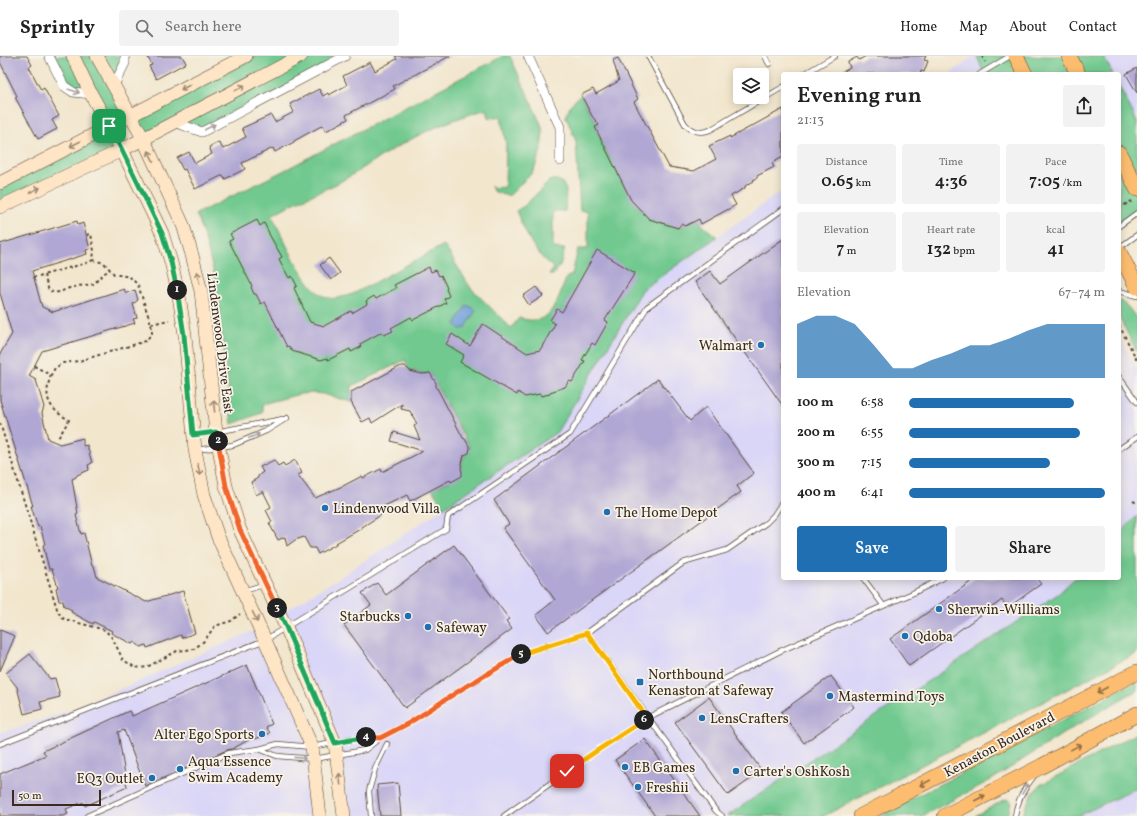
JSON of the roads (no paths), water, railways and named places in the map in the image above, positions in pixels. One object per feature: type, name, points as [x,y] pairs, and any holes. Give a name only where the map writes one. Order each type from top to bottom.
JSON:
[{"type":"main road","points":[[1016,56],[1024,72]]},
{"type":"main road","points":[[1069,56],[1077,72]]},
{"type":"main road","points":[[1125,162],[1137,189]]},
{"type":"main road","points":[[1121,256],[1137,287]]},
{"type":"main road","name":"Kenaston Boulevard","points":[[861,816],[1137,672]]},
{"type":"main road","points":[[945,816],[1042,766],[1137,714]]},
{"type":"street","points":[[49,56],[64,86],[73,92],[91,94]]},
{"type":"street","points":[[73,56],[91,94],[122,150],[162,233],[179,296],[193,435],[204,495],[218,537],[266,640],[313,753],[320,816]]},
{"type":"street","name":"Lindenwood Drive East","points":[[97,56],[143,138],[183,225],[201,291],[216,432],[226,486],[240,530],[286,627],[336,749],[344,816]]},
{"type":"street","points":[[114,85],[125,63],[124,56]]},
{"type":"street","points":[[0,183],[130,116],[232,60],[246,56]]},
{"type":"street","points":[[0,207],[122,150],[301,56]]},
{"type":"street","points":[[174,122],[202,132],[345,56]]},
{"type":"street","points":[[528,56],[560,127],[560,161]]},
{"type":"lane","points":[[648,56],[684,124],[696,131],[704,132],[710,130],[781,88]]},
{"type":"lane","points":[[765,56],[769,64]]},
{"type":"lane","points":[[807,72],[835,56]]},
{"type":"lane","points":[[983,72],[1010,56]]},
{"type":"lane","points":[[0,744],[266,640],[446,530],[448,516],[570,434],[647,307],[781,210]]},
{"type":"lane","points":[[1121,225],[1137,213]]},
{"type":"lane","points":[[1121,247],[1137,235]]},
{"type":"lane","points":[[1121,292],[1137,296]]},
{"type":"lane","points":[[1121,380],[1137,402]]},
{"type":"lane","points":[[193,435],[287,418],[266,432],[233,445],[195,450]]},
{"type":"lane","points":[[1121,448],[1137,437]]},
{"type":"lane","points":[[258,749],[277,756],[313,753],[336,749],[365,750],[380,738],[409,723],[465,687],[521,654],[587,633],[683,563],[727,550],[766,523],[774,515],[781,503]]},
{"type":"lane","points":[[864,580],[883,605]]},
{"type":"lane","points":[[504,816],[595,752],[647,718],[780,651],[913,593],[938,580]]},
{"type":"lane","points":[[243,591],[265,584]]},
{"type":"lane","points":[[587,633],[717,814],[722,816]]},
{"type":"lane","points":[[87,816],[229,753],[258,749],[278,744],[313,753],[336,749],[364,737],[380,738]]},
{"type":"lane","points":[[371,816],[369,791],[375,769],[387,744]]},
{"type":"lane","points":[[1016,816],[1018,803],[1023,792],[1042,766]]},
{"type":"water","points":[[467,305],[476,310],[465,329],[462,328],[461,330],[455,324]]},
{"type":"place","name":"Walmart","points":[[761,345]]},
{"type":"place","name":"Lindenwood Villa","points":[[325,508]]},
{"type":"place","name":"The Home Depot","points":[[607,512]]},
{"type":"place","name":"Sherwin-Williams","points":[[939,609]]},
{"type":"place","name":"Starbucks","points":[[408,616]]},
{"type":"place","name":"Safeway","points":[[428,627]]},
{"type":"place","name":"Qdoba","points":[[905,636]]},
{"type":"place","name":"Northbound Kenaston at Safeway","points":[[640,682]]},
{"type":"place","name":"Mastermind Toys","points":[[830,696]]},
{"type":"place","name":"LensCrafters","points":[[702,718]]},
{"type":"place","name":"Alter Ego Sports","points":[[262,734]]},
{"type":"place","name":"EB Games","points":[[625,767]]},
{"type":"place","name":"Aqua Essence Swim Academy","points":[[180,769]]},
{"type":"place","name":"Carter's OshKosh","points":[[736,771]]},
{"type":"place","name":"EQ3 Outlet","points":[[152,778]]},
{"type":"place","name":"Freshii","points":[[638,787]]}]
